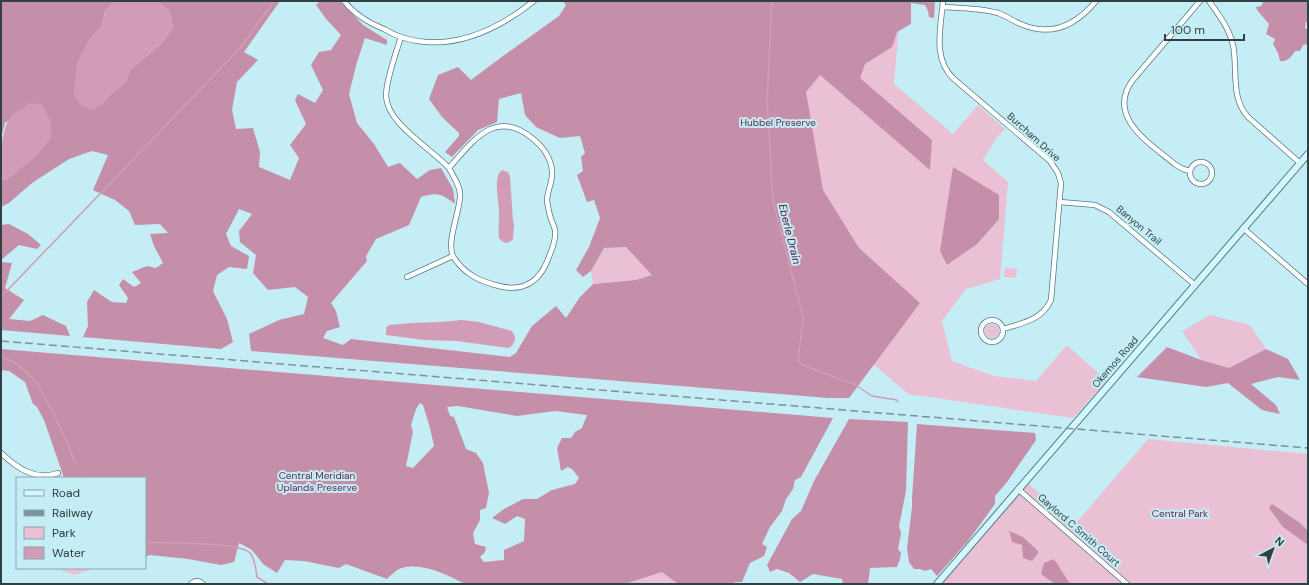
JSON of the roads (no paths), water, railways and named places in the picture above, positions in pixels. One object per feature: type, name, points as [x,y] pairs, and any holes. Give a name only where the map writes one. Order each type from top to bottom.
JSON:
[{"type":"street","points":[[346,2],[367,21],[401,37],[426,42],[446,42],[462,39],[489,30],[515,16],[534,1]]},
{"type":"street","name":"Burcham Drive","points":[[943,1],[940,51],[941,60],[945,69],[954,79],[1053,165],[1058,173],[1061,183],[1053,295],[1049,304],[1035,319],[1003,329]]},
{"type":"street","points":[[943,7],[993,12],[1007,17],[1024,26],[1044,30],[1064,26],[1075,21],[1096,1]]},
{"type":"street","points":[[1190,171],[1176,165],[1135,130],[1126,117],[1124,102],[1127,89],[1132,81],[1200,1]]},
{"type":"street","points":[[1209,1],[1225,24],[1231,38],[1234,53],[1237,94],[1242,110],[1300,163]]},
{"type":"street","points":[[401,37],[387,86],[387,103],[396,119],[449,168],[456,181],[461,195],[452,240],[453,256],[463,270],[470,276],[509,289],[521,288],[531,283],[545,268],[551,251],[555,229],[547,198],[552,172],[545,153],[537,142],[527,134],[515,128],[502,126],[481,133],[449,168]]},
{"type":"street","name":"Okemos Road","points":[[937,584],[1308,154]]},
{"type":"street","points":[[1203,163],[1210,167],[1212,176],[1207,182],[1199,184],[1192,179],[1190,171],[1195,164],[1203,163]]},
{"type":"street","name":"Banyon Trail","points":[[1060,202],[1094,205],[1109,212],[1195,285]]},
{"type":"street","points":[[1244,228],[1308,284]]},
{"type":"street","points":[[408,277],[453,256]]},
{"type":"street","name":"Burcham Drive","points":[[990,320],[998,322],[1003,329],[1001,337],[994,342],[986,340],[981,333],[982,325],[990,320]]},
{"type":"street","points":[[1,453],[23,470],[33,474],[51,476],[58,473]]},
{"type":"street","name":"Gaylord C Smith Court","points":[[1018,490],[1127,584]]},
{"type":"street","points":[[191,584],[198,581],[203,584]]},
{"type":"water","points":[[114,1],[158,1],[169,11],[173,27],[163,42],[130,70],[126,82],[112,93],[101,105],[91,110],[80,105],[74,95],[77,62],[89,40],[102,26],[105,11]]},
{"type":"water","points":[[31,103],[41,104],[46,112],[51,124],[51,138],[31,160],[6,180],[1,178],[3,135],[13,114]]},
{"type":"water","points":[[502,170],[508,172],[510,176],[514,224],[513,239],[506,243],[499,238],[497,182],[499,173]]},
{"type":"water","points":[[462,320],[479,322],[512,331],[515,337],[514,342],[508,348],[457,341],[424,340],[386,335],[386,328],[389,325]]},
{"type":"waterway","points":[[1,297],[242,46],[274,1]]},
{"type":"waterway","name":"Eberle Drain","points":[[772,1],[767,101],[773,201],[803,320],[798,360],[801,364],[854,384],[872,396],[897,400],[898,402]]},
{"type":"waterway","points":[[1,357],[18,364],[35,381],[51,408],[75,463]]},
{"type":"waterway","points":[[146,542],[217,545],[243,549],[252,555],[257,577],[268,584]]},
{"type":"railway","points":[[1,341],[1308,448]]},
{"type":"park label","name":"Hubbel Preserve","points":[[778,122]]},
{"type":"park label","name":"Central Meridian Uplands Preserve","points":[[317,480]]},
{"type":"park label","name":"Central Park","points":[[1180,513]]}]
